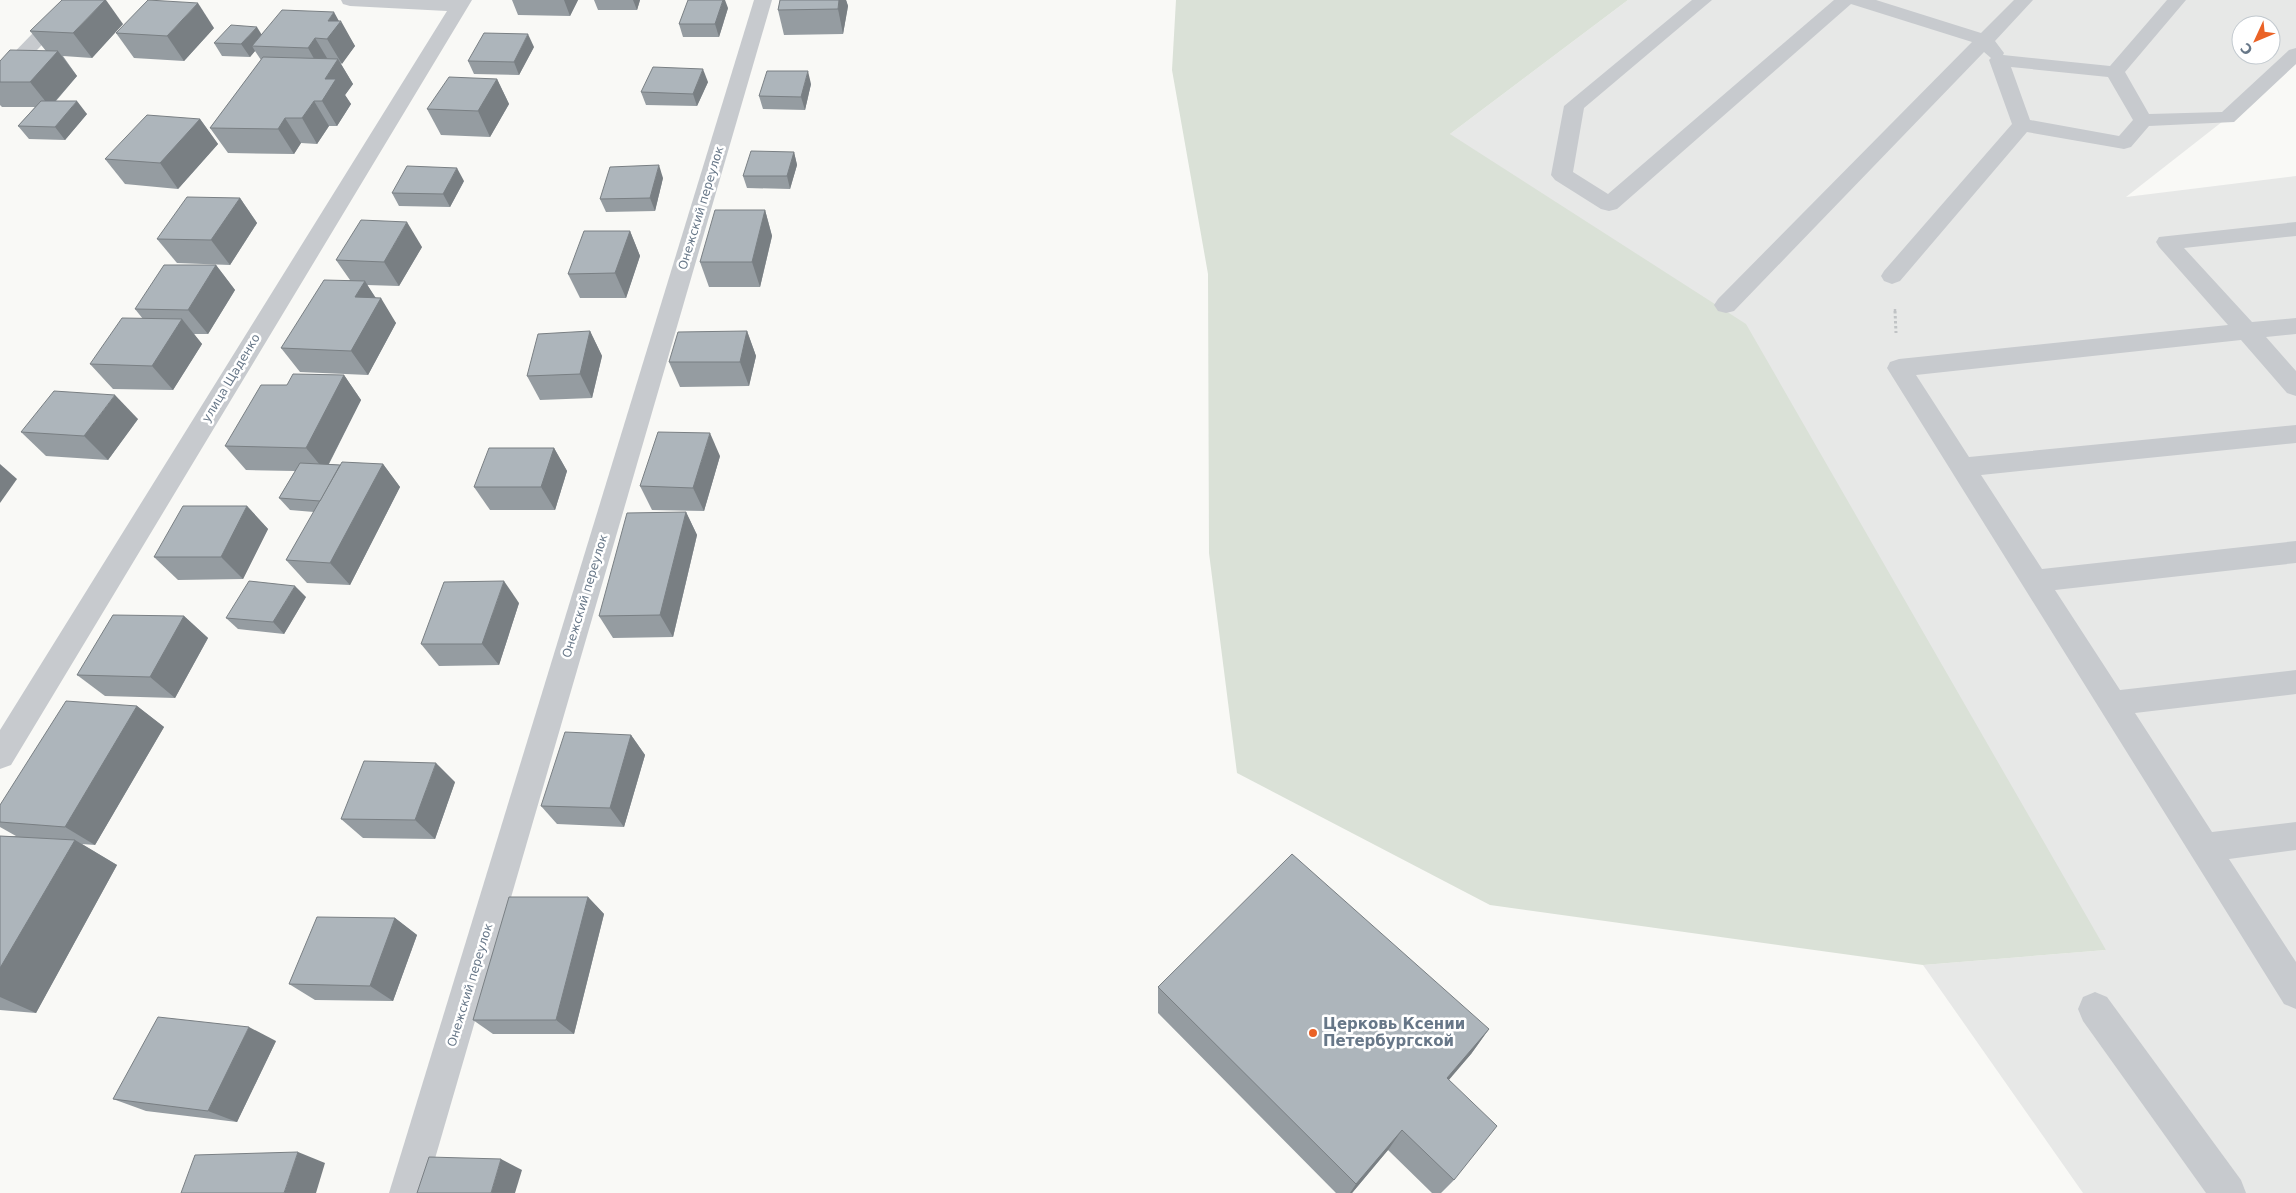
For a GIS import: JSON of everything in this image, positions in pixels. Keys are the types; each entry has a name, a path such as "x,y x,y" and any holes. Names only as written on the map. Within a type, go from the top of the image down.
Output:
{"street":[{"path":"0,78 75,0"},
{"path":"350,0 461,3"},
{"name":"Онежский переулок","path":"407,1193 763,0"},
{"path":"1703,0 1574,106 1562,175 1609,204 1845,0"},
{"path":"1857,0 1984,40 1999,60 2022,125"},
{"path":"1726,305 2024,0"},
{"path":"2115,72 2177,0"},
{"name":"улица Щаденко","path":"0,756 461,3"},
{"path":"2022,125 2124,143 2143,120 2227,118 2296,54"},
{"path":"1999,60 2115,72"},
{"path":"2115,72 2143,120"},
{"path":"1892,276 2022,125"},
{"path":"2296,229 2167,242 2296,387"},
{"path":"2296,326 1899,368 2296,992"},
{"path":"1963,467 2296,434"},
{"path":"2035,581 2296,552"},
{"path":"2112,703 2296,682"},
{"path":"2204,847 2296,836"},
{"path":"2095,1009 2228,1193"}],"path":[{"path":"1892,276 1899,368"}],"shaded area":[{"path":"1176,0 1628,0 1450,134 1746,324 2106,950 1923,965 1490,905 1237,773 1209,553 1208,274 1172,70"},
{"path":"1628,0 2296,0 2296,64 2126,197 2296,176 2296,1193 2083,1193 1923,965 2106,950 1450,134"}],"building":[{"path":"62,0 105,0 73,33 30,31"},
{"path":"148,0 198,3 167,36 116,33"},
{"path":"688,0 723,0 715,24 679,24"},
{"path":"780,0 839,0 838,9 778,10"},
{"path":"282,10 334,12 328,21 341,21 327,39 315,38 308,48 252,46"},
{"path":"231,25 257,27 241,44 214,43"},
{"path":"484,33 528,34 514,62 468,61"},
{"path":"10,50 58,51 30,82 0,82 0,61"},
{"path":"263,57 338,59 325,79 336,79 322,101 314,101 302,118 285,118 278,129 210,128"},
{"path":"653,67 703,69 693,94 641,92"},
{"path":"767,71 808,71 801,97 759,96"},
{"path":"449,77 497,79 478,111 427,109"},
{"path":"41,101 77,101 55,127 18,126"},
{"path":"147,115 200,119 160,163 105,159"},
{"path":"751,151 794,152 787,176 743,176"},
{"path":"659,165 650,198 600,199 610,167"},
{"path":"407,166 457,168 443,194 392,193"},
{"path":"187,197 240,198 211,240 157,239"},
{"path":"715,210 765,210 752,262 700,262"},
{"path":"361,220 407,222 384,262 336,260"},
{"path":"584,231 630,231 615,273 568,274"},
{"path":"164,265 216,265 188,310 135,309"},
{"path":"324,280 365,281 355,297 381,298 351,351 281,348"},
{"path":"122,318 182,319 152,366 90,364"},
{"path":"590,331 580,374 527,376 538,334"},
{"path":"747,331 740,362 669,362 678,332"},
{"path":"293,374 344,375 306,448 225,446 261,385 287,385"},
{"path":"54,391 115,395 84,436 21,432"},
{"path":"658,432 710,433 693,488 640,486"},
{"path":"489,448 554,448 541,487 474,487"},
{"path":"342,462 383,464 330,563 286,560"},
{"path":"300,463 340,465 320,501 279,498"},
{"path":"183,506 247,506 221,557 154,557"},
{"path":"686,512 660,615 599,616 627,513"},
{"path":"249,581 295,586 273,622 226,618"},
{"path":"504,581 482,644 421,644 444,582"},
{"path":"113,615 184,616 150,677 77,675"},
{"path":"66,701 137,706 65,827 0,822 0,805"},
{"path":"565,732 631,735 610,808 541,806"},
{"path":"364,761 436,763 415,820 341,819"},
{"path":"0,836 75,840 0,968"},
{"name":"Церковь Ксении Петербургской","path":"1292,854 1489,1029 1447,1078 1497,1126 1454,1180 1402,1130 1356,1184 1158,987"},
{"path":"509,897 588,897 556,1020 473,1020"},
{"path":"317,917 395,918 370,986 289,984"},
{"path":"158,1017 249,1027 208,1111 113,1099"},
{"path":"298,1152 284,1193 181,1193 195,1155"},
{"path":"429,1157 501,1159 491,1193 417,1193"}],"place":[{"name":"Церковь Ксении Петербургской","path":"1313,1033"}]}
